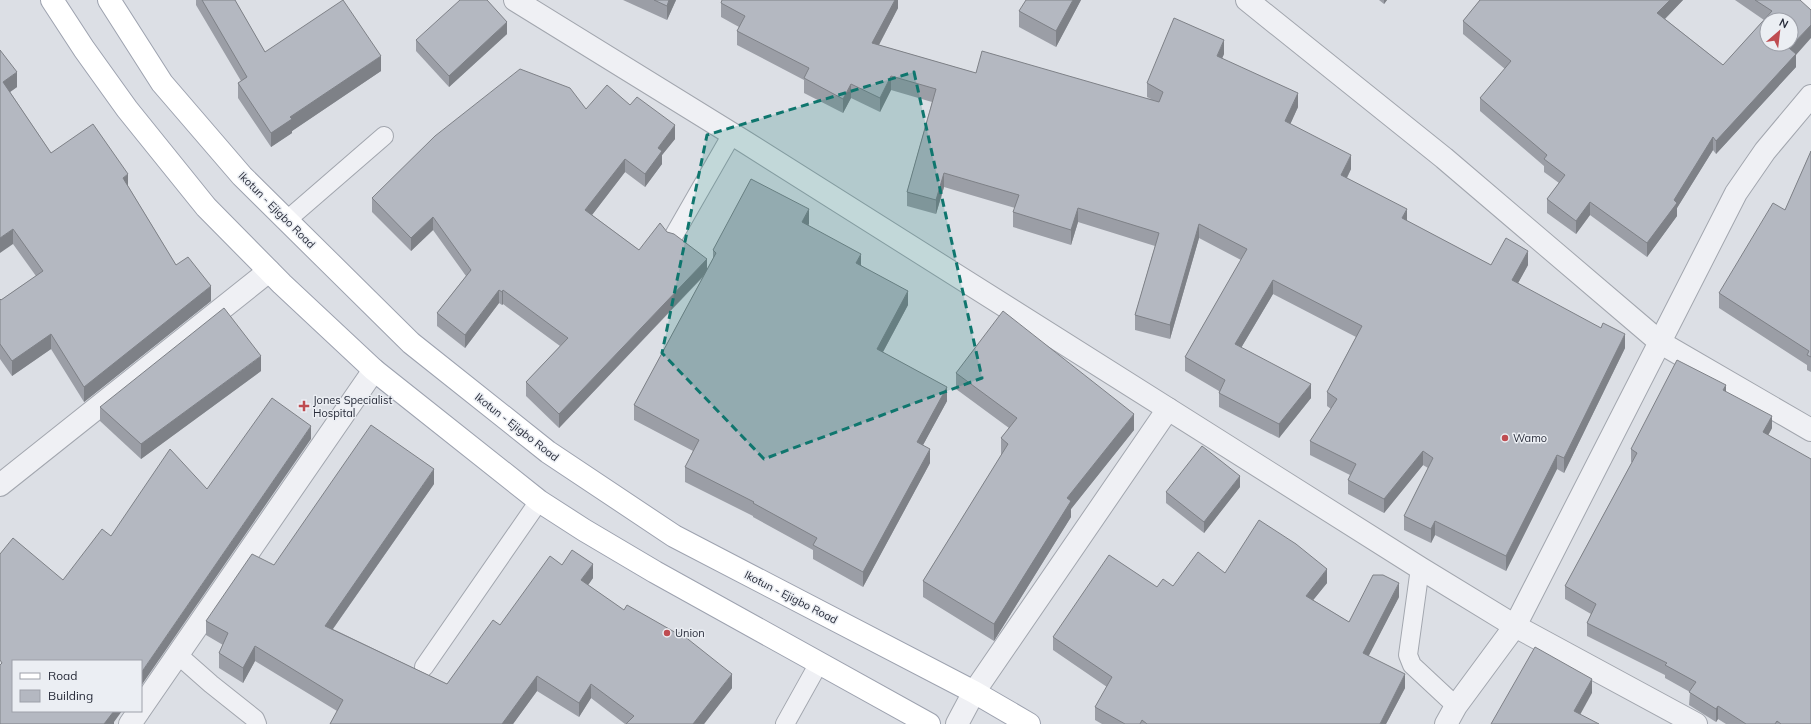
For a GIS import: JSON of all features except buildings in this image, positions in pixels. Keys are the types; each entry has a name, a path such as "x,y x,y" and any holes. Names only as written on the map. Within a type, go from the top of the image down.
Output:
{"main road":[{"path":"52,0 84,49 127,109 206,207 269,271 374,370 539,501 584,530 649,568 929,724"},
{"name":"Ikotun - Ejigbo Road","path":"109,0 162,83 242,176 411,343 548,452 674,536 974,692 1029,724"}],"street":[{"path":"515,0 732,134 1420,568 1515,626 1696,724"},
{"path":"1246,0 1444,158 1661,343 1811,430"},
{"path":"1802,0 1811,8"},
{"path":"1451,715 1515,626 1661,343 1736,193 1765,151 1811,96"},
{"path":"0,485 269,271"},
{"path":"142,706 374,370"},
{"path":"957,724 974,692 1168,409"},
{"path":"130,724 138,712"}],"lane":[{"path":"673,237 732,134"},
{"path":"287,220 384,136"},
{"path":"424,667 539,501"},
{"path":"1420,568 1408,655 1412,665 1451,715"},
{"path":"177,654 211,684 255,719 257,724"},
{"path":"785,724 819,663"}],"highlighted area":[{"path":"914,72 982,378 764,459 662,353 707,135"}],"place":[{"name":"Jones Specialist Hospital","path":"304,406"},
{"name":"Wamo","path":"1505,438"},
{"name":"Union","path":"667,633"}]}
